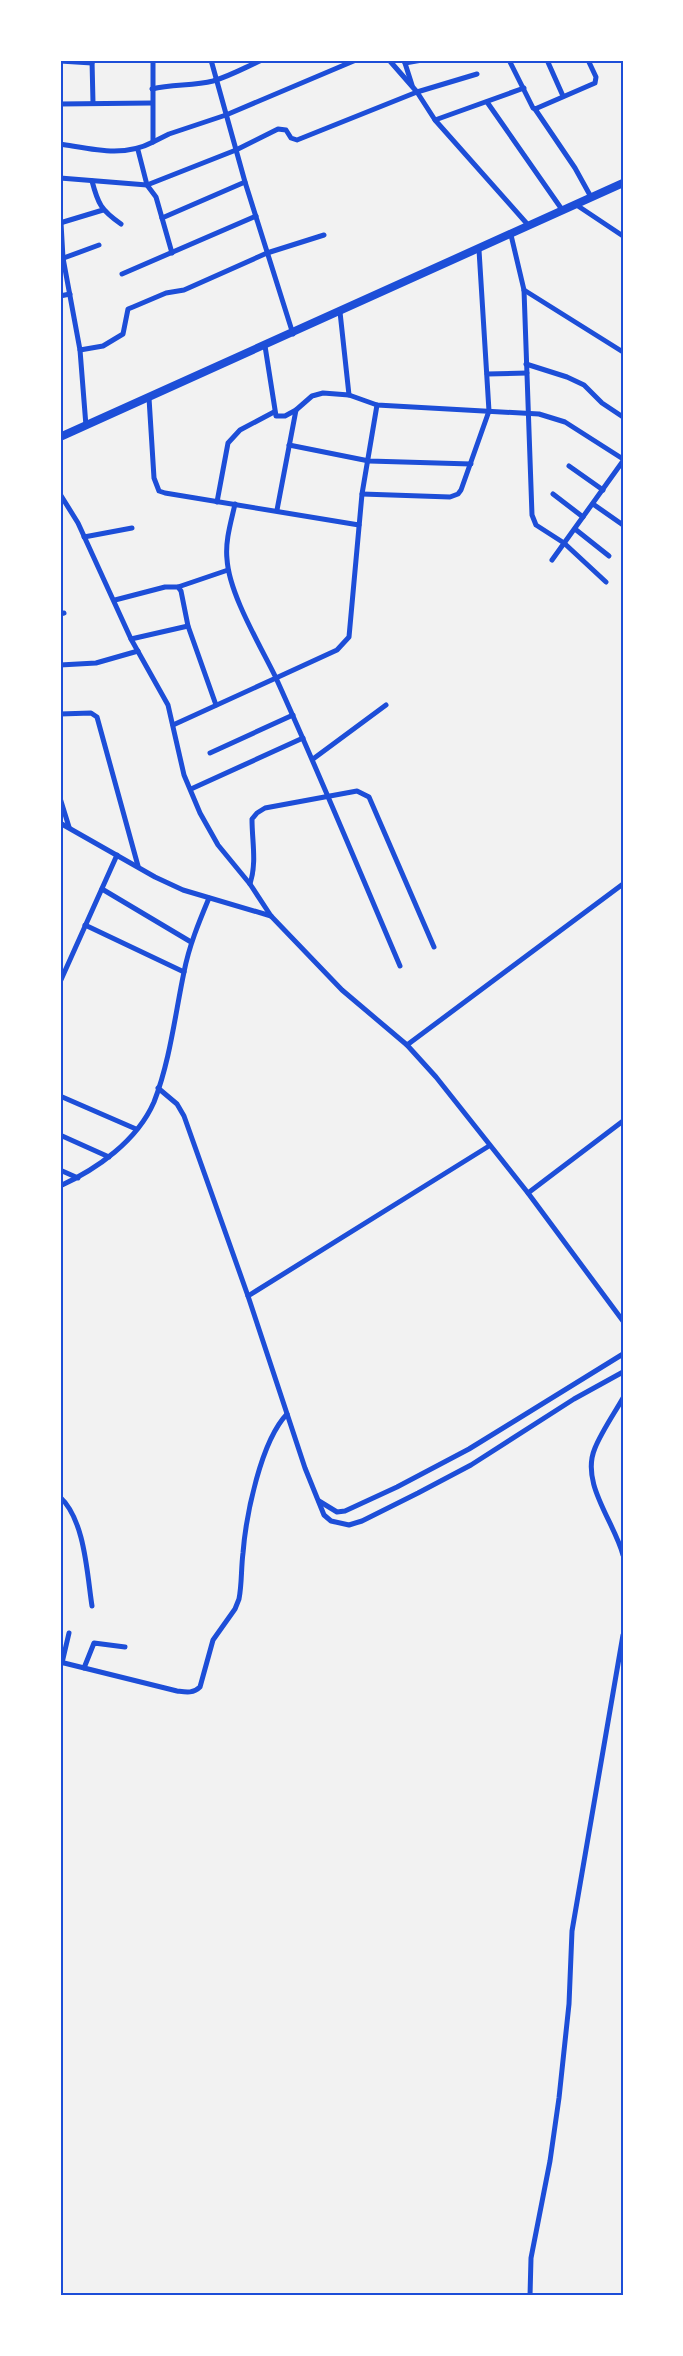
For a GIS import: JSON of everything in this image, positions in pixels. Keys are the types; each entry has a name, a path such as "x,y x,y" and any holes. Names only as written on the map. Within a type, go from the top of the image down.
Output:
{"main road":[{"path":"60,437 293,334 623,183"}],"street":[{"path":"153,60 153,142"},
{"path":"211,60 245,182 293,334"},
{"path":"152,89 215,80 262,60"},
{"path":"60,144 112,151 138,150 169,134 226,115 356,60"},
{"path":"389,60 417,92 435,120 529,226"},
{"path":"412,87 405,61 422,60"},
{"path":"509,60 533,108 574,168 591,198"},
{"path":"547,60 563,96"},
{"path":"535,109 596,81 588,60"},
{"path":"60,61 92,61 93,103"},
{"path":"60,178 147,185 236,150 278,129 286,130 291,138 297,140 417,92 477,74"},
{"path":"435,120 524,88"},
{"path":"487,102 562,210"},
{"path":"60,104 79,106 93,103 152,103"},
{"path":"138,150 147,185 156,197 171,253"},
{"path":"92,181 98,203 121,224"},
{"path":"162,218 245,182"},
{"path":"575,204 623,236"},
{"path":"86,426 81,350 61,259 60,223 103,210"},
{"path":"122,274 256,216"},
{"path":"81,350 103,346 123,334 129,309 166,294 184,290 267,253 324,235"},
{"path":"511,235 524,290 532,515 536,525 564,543 606,582"},
{"path":"61,259 99,245"},
{"path":"362,494 450,497 461,490 489,411 479,250"},
{"path":"524,290 623,352"},
{"path":"60,296 70,294"},
{"path":"340,312 349,395"},
{"path":"265,346 276,416 280,417 296,410 312,396 323,393 349,395 377,405 528,412 565,422 623,460 552,560"},
{"path":"526,364 584,385 602,403 623,417"},
{"path":"487,374 527,373"},
{"path":"149,398 154,478 159,490 165,494 277,510 359,525"},
{"path":"173,726 337,650 349,638 362,494 377,405"},
{"path":"277,510 296,410"},
{"path":"217,502 228,442 240,430 274,412"},
{"path":"289,445 369,461 471,464"},
{"path":"569,466 603,490"},
{"path":"60,494 115,600 131,639 168,705 182,769 213,837 250,884 271,916 342,990 407,1045 436,1077 528,1193 623,1321"},
{"path":"553,494 583,517"},
{"path":"235,504 227,547 228,570 236,594 313,759 327,798 400,966"},
{"path":"593,504 623,525"},
{"path":"84,537 132,528"},
{"path":"575,529 609,556"},
{"path":"115,600 165,587 178,587 228,570"},
{"path":"178,587 181,591 188,626 216,705"},
{"path":"131,639 188,626"},
{"path":"60,665 96,663 138,651"},
{"path":"313,759 386,705"},
{"path":"60,714 91,713 97,717 138,867"},
{"path":"210,753 293,715"},
{"path":"191,789 303,738"},
{"path":"250,884 255,862 252,819 257,813 265,808 357,791 369,797 434,947"},
{"path":"60,798 69,827"},
{"path":"60,823 183,890 271,916"},
{"path":"60,982 117,855"},
{"path":"407,1045 623,884"},
{"path":"102,889 191,942"},
{"path":"60,1185 78,1178 109,1157 136,1130 153,1104 191,942 209,898"},
{"path":"85,925 184,972"},
{"path":"158,1088 177,1104 184,1116 318,1500 324,1515 331,1521 349,1525 362,1521 471,1465 574,1399 623,1372"},
{"path":"60,1096 136,1130"},
{"path":"528,1193 623,1121"},
{"path":"60,1135 109,1157"},
{"path":"248,1296 489,1146"},
{"path":"60,1170 78,1178"},
{"path":"318,1500 337,1512 345,1511 372,1499 469,1449 623,1354"},
{"path":"623,1398 595,1447 591,1467 596,1490 623,1555"},
{"path":"69,1632 61,1663 177,1691 196,1691 200,1687 213,1640 235,1609 239,1599 250,1509 270,1439 277,1424 287,1414"},
{"path":"60,1497 68,1505 80,1536 92,1606"},
{"path":"530,2296 531,2258 559,2098 569,2004 572,1931 623,1635"},
{"path":"84,1668 94,1643 125,1647"}]}
